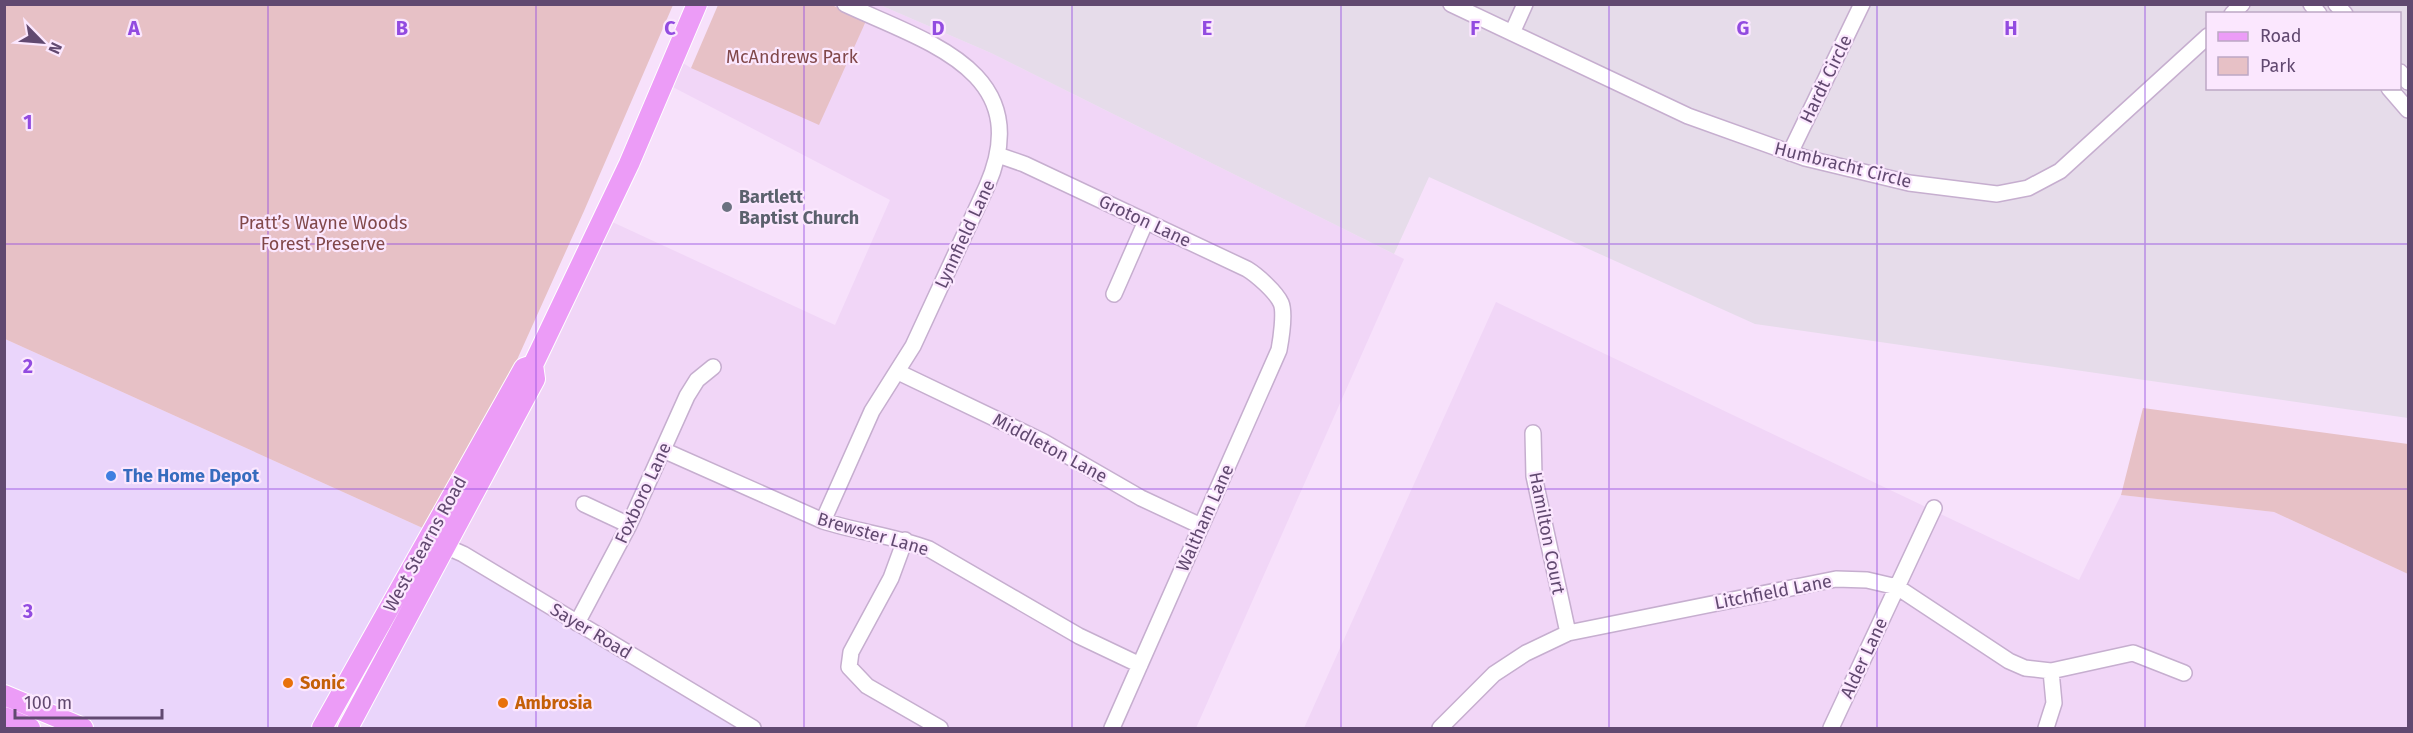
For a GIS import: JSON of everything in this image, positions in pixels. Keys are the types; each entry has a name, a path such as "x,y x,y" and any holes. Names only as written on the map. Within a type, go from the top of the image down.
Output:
{"main road":[{"name":"West Stearns Road","path":"348,729 535,379 533,365 624,174 697,4"},
{"name":"West Stearns Road","path":"322,729 524,368 533,365"},
{"path":"4,695 83,729"},
{"path":"4,717 30,729"}],"street":[{"name":"Lynnfield Lane","path":"823,521 872,411 913,346 987,186 998,155 999,134 996,112 988,93 972,70 948,53 845,4"},
{"name":"Humbracht Circle","path":"1451,4 1688,116 1790,153 1840,168 1932,186 1998,194 2028,188 2060,171 2206,38"},
{"path":"1512,33 1525,4"},
{"name":"Hardt Circle","path":"1790,153 1862,4"},
{"path":"2391,90 2409,110"},
{"name":"Groton Lane","path":"998,155 1024,164 1247,269 1260,279 1281,303"},
{"path":"1114,294 1146,221"},
{"name":"Waltham Lane","path":"1112,729 1279,350 1282,334 1281,303"},
{"name":"Foxboro Lane","path":"577,623 629,525 687,396 697,380 713,367"},
{"name":"Middleton Lane","path":"898,372 1042,441 1141,498 1201,526"},
{"name":"Hamilton Court","path":"1533,433 1534,476 1568,633"},
{"name":"Brewster Lane","path":"663,450 823,521 850,530 905,540 939,554 1079,636 1140,665"},
{"path":"584,504 629,525"},
{"name":"Alder Lane","path":"1831,729 1934,508"},
{"name":"Sayer Road","path":"427,539 463,554 753,729"},
{"path":"905,540 891,578 850,652 849,667 867,686 939,729"},
{"name":"Litchfield Lane","path":"1440,729 1494,674 1526,652 1568,633 1819,580 1851,579 1897,587 2009,661 2025,668 2051,671 2133,652 2184,673"},
{"path":"2046,729 2054,703 2051,671"}],"shaded area":[{"path":"873,5 880,5 991,53 1404,259 1196,728 747,728 440,549 608,220 835,325 890,200 667,84 678,60 691,68 864,26"},
{"path":"880,5 2408,5 2408,418 1755,324 1429,177 1394,254 991,53"},
{"path":"1496,302 2079,580 2121,495 2274,512 2408,574 2408,728 1304,728"},
{"path":"5,339 438,535 330,728 87,728 5,692"},
{"path":"440,549 747,728 341,728"}],"green space":[{"name":"Pratt’s Wayne Woods Forest Preserve","path":"5,5 673,5 584,211 438,535 5,339"},
{"name":"McAndrews Park","path":"718,5 832,5 866,21 819,125 691,68"},
{"path":"2143,408 2408,444 2408,574 2274,512 2121,495"}],"place":[{"name":"Bartlett Baptist Church","path":"727,207"},
{"name":"The Home Depot","path":"111,476"},
{"name":"Sonic","path":"288,683"},
{"name":"Ambrosia","path":"503,703"}]}
